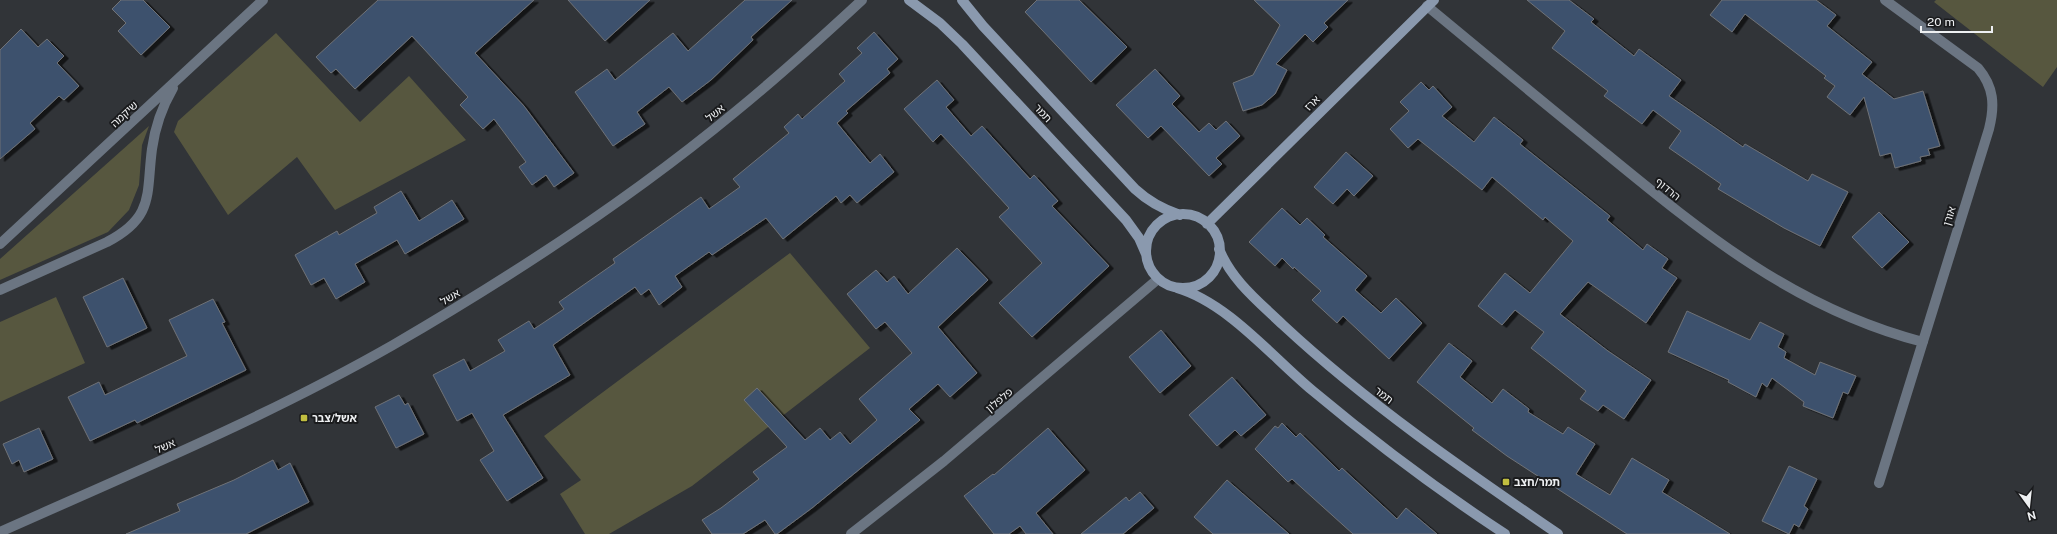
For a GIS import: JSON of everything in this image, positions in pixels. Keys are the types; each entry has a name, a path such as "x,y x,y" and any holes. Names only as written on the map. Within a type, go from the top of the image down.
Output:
{"street":[{"name":"שיקמה","path":"0,244 263,0"},
{"name":"אשל","path":"0,532 184,450 290,399 391,346 485,290 574,233 656,174 740,108 807,51 862,0"},
{"name":"תמר","path":"909,0 944,26 989,72 1126,220 1140,238 1146,254"},
{"name":"תמר","path":"962,0 983,26 1135,189 1148,201 1161,208 1180,215"},
{"name":"אורן","path":"1879,483 1989,128 1993,100 1989,83 1978,68 1885,0"},
{"name":"הרדוף","path":"1430,3 1677,211 1730,250 1765,273 1822,306 1888,333 1923,342"},
{"name":"ארז","path":"1207,224 1430,3"},
{"path":"0,290 113,239 136,222 142,213 148,195 152,148 157,124 168,96 177,80"},
{"path":"1177,288 1192,287 1205,280 1218,263 1219,249 1216,235 1207,224 1195,217 1180,215 1166,219 1155,227 1148,240 1146,254 1150,268 1158,279 1177,288 1195,294 1225,312 1306,385 1349,421 1424,478 1505,534"},
{"name":"תמר","path":"1219,249 1224,261 1237,281 1331,367 1411,431 1558,534"},
{"name":"פלפלון","path":"851,534 950,456 1158,279"}],"green space":[{"path":"1936,0 2057,0 2057,67 2043,87 1934,2"},
{"path":"276,33 360,122 409,76 466,140 335,210 297,157 228,215 174,132 178,121"},
{"path":"149,126 142,145 139,185 129,210 108,232 0,280 0,259"},
{"path":"790,253 870,348 692,486 609,534 585,534 560,494 581,480 544,436"},
{"path":"56,297 85,363 0,402 0,322"}],"building":[{"path":"121,0 143,0 170,27 141,55 118,31 126,23 112,9"},
{"path":"378,0 534,0 475,53 524,106 574,173 554,187 546,175 532,185 519,167 526,162 494,119 483,129 460,105 468,97 412,36 355,89 336,69 331,73 316,57"},
{"path":"568,0 650,0 605,41"},
{"path":"745,0 792,0 751,37 753,40 711,80 682,102 669,87 637,112 645,124 613,146 575,92 607,69 615,80 673,33 688,51"},
{"path":"1037,0 1079,0 1127,47 1091,82 1025,12"},
{"path":"1254,0 1348,0 1324,23 1328,27 1313,42 1305,34 1276,64 1287,70 1275,94 1262,105 1243,111 1233,83 1253,75 1280,25"},
{"path":"1527,0 1569,0 1594,19 1591,22 1634,56 1639,49 1681,80 1669,96 1743,147 1745,144 1808,181 1812,174 1848,192 1820,246 1784,228 1718,189 1721,184 1669,148 1681,131 1653,110 1642,124 1604,96 1608,91 1552,48 1565,31"},
{"path":"1722,0 1816,0 1836,15 1827,26 1872,62 1862,74 1894,99 1923,91 1940,146 1928,149 1930,155 1920,157 1921,161 1895,168 1891,153 1880,156 1864,97 1850,115 1827,97 1835,86 1824,78 1826,76 1745,14 1732,32 1710,15"},
{"path":"21,29 38,47 47,39 64,56 57,63 79,86 64,100 59,96 30,123 35,129 0,159 0,50"},
{"path":"874,32 898,59 887,69 890,73 846,111 848,113 837,123 870,163 880,154 894,172 857,203 850,195 841,203 836,196 783,239 766,218 712,255 709,252 675,276 682,287 659,305 649,289 641,295 635,287 553,345 570,375 503,415 543,478 507,501 480,460 494,451 472,413 457,421 433,375 464,359 470,371 505,351 498,340 529,321 534,329 564,309 559,302 615,263 613,259 701,197 709,209 740,187 733,179 789,133 784,127 798,114 802,119 845,81 839,74 862,53 857,48"},
{"path":"1155,69 1180,96 1172,104 1199,132 1209,123 1216,130 1226,121 1240,136 1216,158 1222,164 1209,176 1161,126 1148,138 1116,105"},
{"path":"937,80 954,100 946,107 971,136 982,126 1030,179 1034,175 1058,201 1052,206 1109,266 1032,337 999,303 1042,263 999,217 1009,208 941,134 933,142 904,109"},
{"path":"1421,82 1429,90 1433,86 1452,107 1442,116 1474,142 1494,117 1523,140 1520,144 1610,216 1607,220 1643,250 1647,244 1668,259 1662,268 1677,278 1646,323 1588,282 1560,314 1608,351 1651,380 1624,419 1603,405 1598,411 1580,399 1586,391 1531,348 1544,332 1515,310 1502,325 1478,306 1505,273 1530,293 1573,241 1545,217 1543,220 1492,177 1482,190 1418,139 1408,148 1390,129 1409,111 1400,102"},
{"path":"1346,152 1373,176 1354,196 1347,189 1333,204 1314,187"},
{"path":"401,191 419,221 452,200 464,219 405,254 397,240 355,264 365,282 336,299 324,278 311,285 295,255 337,231 339,235 377,213 374,207"},
{"path":"1282,208 1300,225 1307,218 1325,235 1323,237 1367,276 1355,290 1381,313 1396,298 1422,323 1389,359 1343,316 1337,323 1312,300 1321,291 1294,267 1293,269 1282,258 1275,266 1249,242"},
{"path":"1879,212 1909,242 1882,268 1852,237"},
{"path":"957,248 988,280 938,327 977,373 950,397 938,384 909,409 920,420 812,508 777,534 775,534 765,520 743,534 712,534 702,520 721,508 759,479 753,472 787,447 744,400 757,388 805,440 820,428 830,440 840,432 850,444 877,420 859,399 912,353 885,322 876,329 847,294 876,270 887,282 894,276 908,294"},
{"path":"123,278 147,328 107,347 83,297"},
{"path":"213,299 225,322 222,323 246,370 137,423 135,420 90,441 68,397 99,382 105,395 187,356 169,320"},
{"path":"1687,311 1750,340 1760,322 1784,334 1778,347 1786,352 1784,358 1815,375 1820,362 1856,376 1848,394 1843,392 1833,418 1803,406 1804,402 1772,378 1767,387 1762,383 1756,397 1728,382 1729,380 1668,352"},
{"path":"1161,330 1191,366 1160,393 1129,357"},
{"path":"1449,343 1472,361 1460,377 1492,403 1503,389 1529,409 1528,412 1563,434 1568,427 1595,444 1576,474 1610,495 1632,458 1669,480 1662,492 1730,534 1627,534 1507,456 1472,430 1474,428 1417,382"},
{"path":"1232,377 1266,415 1241,436 1235,430 1217,446 1189,415"},
{"path":"399,395 405,405 408,403 424,434 396,448 375,407"},
{"path":"1282,423 1296,437 1300,433 1339,471 1342,468 1397,519 1406,508 1437,534 1353,534 1292,479 1288,482 1255,449 1275,426 1278,428"},
{"path":"39,428 53,459 24,472 19,460 12,464 3,444"},
{"path":"1048,428 1085,470 1036,513 1053,534 1026,534 1020,526 1009,534 994,534 964,496 993,474 994,475"},
{"path":"273,460 278,470 290,463 309,502 246,534 126,534 180,511 177,504 234,480"},
{"path":"1789,466 1817,479 1804,506 1808,509 1799,527 1794,524 1789,534 1762,521"},
{"path":"1227,480 1289,534 1213,534 1194,517"},
{"path":"1140,492 1154,508 1123,534 1081,534 1126,497 1129,501"}],"place":[{"name":"אשל/צבר","path":"304,418"},
{"name":"תמר/חצב","path":"1506,482"}]}
